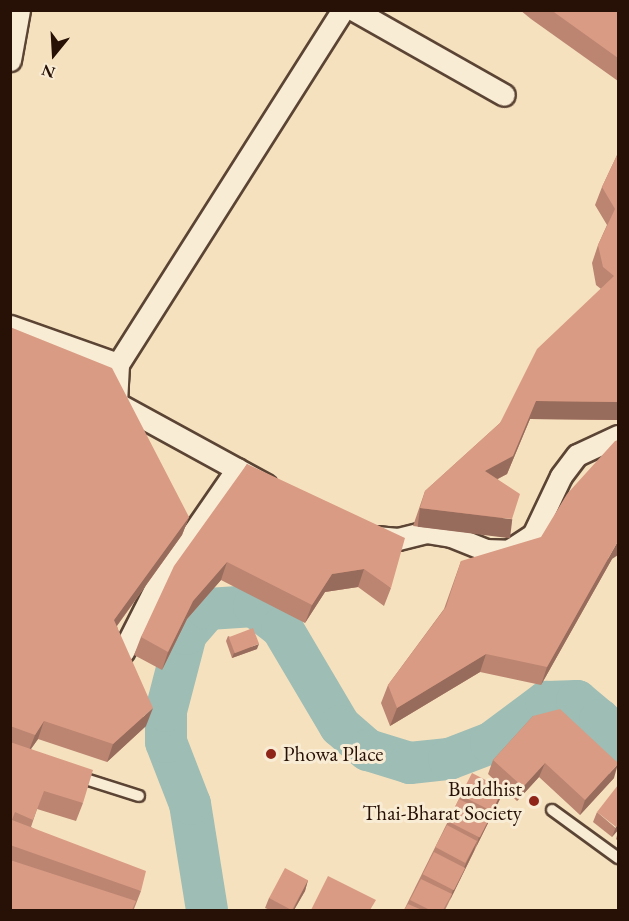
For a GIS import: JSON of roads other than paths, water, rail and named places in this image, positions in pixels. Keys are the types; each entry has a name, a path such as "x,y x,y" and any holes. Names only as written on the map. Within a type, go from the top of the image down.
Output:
{"street":[{"path":"10,60 19,10"},
{"path":"283,493 116,403 118,364 343,10"},
{"path":"354,10 504,95"},
{"path":"10,326 118,364"},
{"path":"353,527 373,537 398,539 426,532 451,536 485,550 508,551 533,534 561,476 577,454 618,436"},
{"path":"123,652 157,585 237,470"}],"lane":[{"path":"64,772 139,796"},
{"path":"552,810 618,858"}],"waterway":[{"path":"207,910 190,804 166,742 166,711 186,634 208,609 254,606 282,628 340,726 368,750 410,763 449,759 491,743 546,702 577,701 600,720 618,745"}],"place":[{"name":"Phowa Place","path":"271,754"},
{"name":"Buddhist Thai-Bharat Society","path":"534,801"}]}
